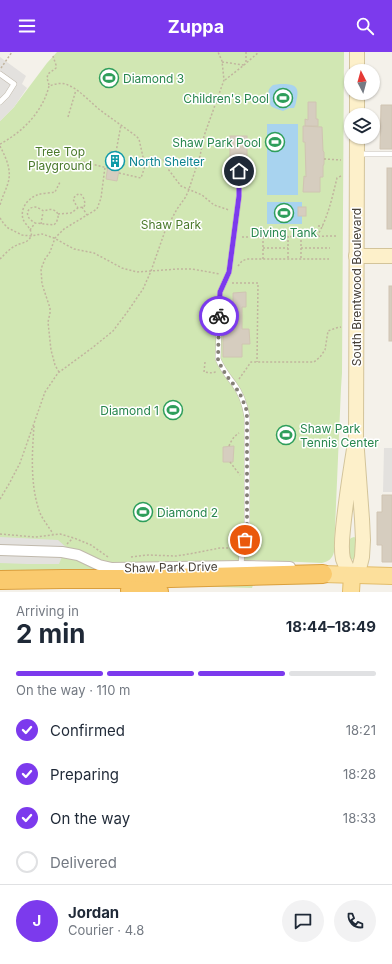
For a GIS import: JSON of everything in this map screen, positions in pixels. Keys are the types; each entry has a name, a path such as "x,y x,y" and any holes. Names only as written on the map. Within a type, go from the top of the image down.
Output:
{"highway":[{"path":"0,581 63,579 133,580 323,574"},
{"path":"0,581 159,592"}],"main road":[{"path":"357,52 357,64"},
{"name":"South Brentwood Boulevard","path":"352,575 357,572 360,565 363,540 356,437 356,144"},
{"path":"356,256 392,256"},
{"name":"South Brentwood Boulevard","path":"351,592 352,575 344,562 342,546 344,517 356,437"},
{"name":"Shaw Park Drive","path":"323,574 392,576"}],"street":[{"name":"Shaw Park Drive","path":"0,550 70,553 78,555 99,565 112,568 241,566 288,567 302,568 323,574"}],"lane":[{"path":"0,74 14,84 7,95 0,102"},
{"path":"356,154 392,154"},
{"path":"239,171 239,196 229,272 220,292 218,360 222,369 234,385 246,408 247,534 242,548 241,566"}],"path":[{"path":"0,69 12,52"},
{"path":"0,499 20,463 46,392 60,372 113,331 143,289 165,231 189,190 200,156 204,136 224,80 222,62 218,52"},
{"path":"246,52 246,63"},
{"path":"224,80 259,52"},
{"path":"0,205 8,183 9,169 8,162 0,145 22,130 41,106 48,91 48,74 56,68 53,56"},
{"path":"222,62 244,65"},
{"path":"49,86 57,84 69,85 136,136 139,139 143,157 148,163"},
{"path":"68,116 76,90"},
{"path":"116,152 121,125"},
{"path":"118,173 141,178 145,166 148,163 155,158 162,159 165,161 168,169 181,186 202,195 214,205 237,212"},
{"path":"324,159 341,160"},
{"path":"60,372 55,365 51,350 48,322 50,308 42,284 41,269 50,252 55,238 64,229 97,208 101,198 106,167 83,162"},
{"path":"317,236 324,226 337,178 341,176"},
{"path":"0,259 17,245 27,242 30,239 30,230 23,220 24,206 37,195 55,192 60,182"},
{"path":"58,214 71,213 82,207 85,204 85,198 82,194 76,195 73,199 78,208"},
{"path":"32,207 35,207 44,211 53,209 56,210 58,214 58,219 54,225 35,223 28,216 27,212 32,207"},
{"path":"82,207 87,215"},
{"path":"41,224 44,211"},
{"path":"0,218 4,224 22,235 31,236 42,234 55,238 74,249 94,253 122,268 137,272 178,268 220,274 229,272 242,261 248,259 329,259"},
{"path":"30,230 35,223"},
{"path":"318,226 324,226"},
{"path":"288,236 288,259"},
{"path":"301,236 301,259"},
{"path":"245,237 336,236"},
{"path":"263,237 263,259"},
{"path":"263,248 288,248"},
{"path":"301,248 330,248"},
{"path":"224,283 258,283 258,362"},
{"path":"234,385 251,362 314,362 325,350 328,331 341,327"},
{"path":"205,362 204,372 213,373 222,369"},
{"path":"34,424 32,453 36,501 41,514 53,534"},
{"path":"229,446 236,435 247,432"},
{"path":"230,462 247,484"},
{"path":"0,534 35,537 60,534 91,545 110,558"},
{"path":"130,557 148,555 176,556 220,548 242,548"}],"green space":[{"name":"Shaw Park","path":"57,52 344,52 342,373 334,552 328,560 322,563 252,560 87,564 98,570 0,572 0,121 14,107"},
{"path":"354,537 357,540 356,560 349,559 349,540"},
{"path":"322,582 320,584 253,585 252,588 183,586"}],"shaded area":[{"path":"0,57 26,76 22,84 27,88 14,107 0,121"},
{"path":"384,448 392,448 392,492 383,492"},
{"path":"0,537 58,540 66,547 59,564 0,563"}],"water":[{"name":"Children's Pool","path":"280,84 296,87 298,93 294,108 289,108 283,111 271,106 269,90 273,85"},
{"path":"267,124 298,124 298,195 267,195"},
{"name":"Diving Tank","path":"267,202 302,202 302,224 267,224"}],"building":[{"path":"308,102 316,102 316,119 318,119 318,126 305,126 305,119 308,120"},
{"path":"381,105 392,105 392,149 380,149"},
{"path":"303,126 322,127 324,164 323,177 320,177 320,192 303,192 304,176 306,177"},
{"path":"230,136 247,136 247,166 230,166"},
{"name":"North Shelter","path":"110,151 122,154 117,181 106,179"},
{"path":"387,168 392,168 392,229 387,229"},
{"path":"298,207 306,207 306,216 298,216"},
{"path":"389,286 392,286 392,341 389,341"},
{"path":"246,292 246,307 242,307 242,329 249,329 250,344 242,344 242,357 223,357 223,306 233,307 233,293"},
{"path":"234,446 233,462 223,462 223,447"},
{"path":"382,495 392,495 392,562 382,562 382,545 377,545 377,512 382,512"}],"way so far":[{"path":"219,316 218,360 226,375 240,394 246,408 247,534 245,540"}],"place":[{"name":"Diamond 3","path":"109,78"},
{"name":"Children's Pool","path":"283,98"},
{"name":"Shaw Park Pool","path":"275,142"},
{"name":"North Shelter","path":"115,161"},
{"name":"Diving Tank","path":"284,213"},
{"name":"Diamond 1","path":"173,410"},
{"name":"Shaw Park Tennis Center","path":"286,435"},
{"name":"Diamond 2","path":"143,512"}],"route":[{"path":"219,316 220,292 229,272 239,196 239,171"}],"park label":[{"name":"Tree Top Playground","path":"60,158"}]}
